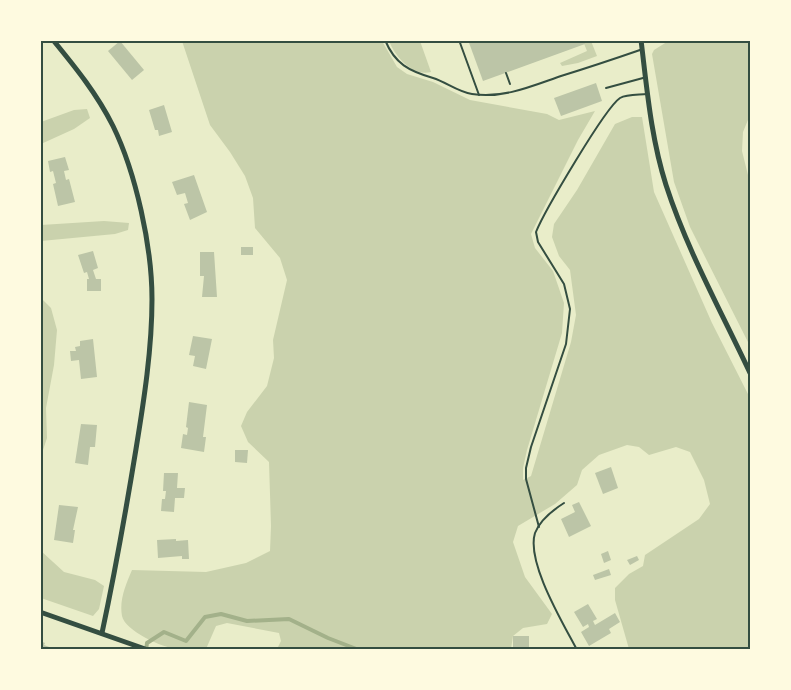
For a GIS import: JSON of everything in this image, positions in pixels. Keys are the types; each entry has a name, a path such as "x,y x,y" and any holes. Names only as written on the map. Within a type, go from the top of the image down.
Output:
{"street":[{"path":"53,40 91,87 113,128 130,171 148,251 152,297 142,408 123,533 102,633"},
{"path":"641,40 654,142 665,185 684,233 750,373"},
{"path":"40,612 148,650"}],"lane":[{"path":"385,40 401,66 478,95 512,92 642,50"},
{"path":"459,40 478,95"},
{"path":"606,88 646,77"},
{"path":"539,527 526,479 526,468 531,447 567,344 570,309 564,284 538,242 536,232 585,147 616,102 625,96 648,94"},
{"path":"564,503 552,512 536,531 533,545 535,561 577,650"}],"path":[{"path":"506,73 512,92"}],"green space":[{"path":"670,40 750,41 750,115 743,132 742,151 749,179 750,346 690,227 674,182 652,54 654,50"},
{"path":"182,41 382,41 397,67 407,74 433,82 470,100 547,114 559,120 595,111 531,234 535,248 553,271 564,303 562,333 527,450 523,480 531,476 571,342 576,315 570,270 559,256 552,237 554,224 577,190 615,124 632,117 642,117 654,192 712,323 750,398 750,649 629,649 615,600 615,588 629,574 643,566 645,555 699,519 710,504 704,480 690,452 676,447 649,455 639,447 627,445 599,455 582,470 577,485 555,504 518,526 513,542 525,577 552,614 547,624 523,628 513,636 511,649 277,649 281,641 279,633 227,623 216,626 206,649 184,650 154,642 137,633 125,622 121,604 132,570 206,572 246,563 270,551 269,462 248,442 241,426 247,412 267,386 274,358 273,340 287,280 280,258 255,228 253,198 245,176 210,125"},
{"path":"389,41 420,41 431,72 417,71 405,64 395,53"},
{"path":"583,41 591,41 597,56 562,66 560,63 587,51"},
{"path":"87,109 90,118 74,129 41,144 41,122 74,110"},
{"path":"104,221 129,223 128,230 115,234 41,241 41,225"},
{"path":"41,298 51,308 57,330 54,365 46,408 47,438 41,456"},
{"path":"41,551 64,572 95,580 104,586 99,609 93,616 41,598"}],"building":[{"path":"468,40 583,40 585,44 483,81"},
{"path":"120,41 144,70 132,80 108,51"},
{"path":"596,83 602,101 561,116 554,98"},
{"path":"164,105 172,132 159,136 149,110"},
{"path":"65,157 69,170 64,171 66,180 69,179 75,202 58,206 53,184 56,183 53,171 50,172 48,161"},
{"path":"194,175 207,212 190,220 184,204 188,203 185,193 177,195 172,182"},
{"path":"241,247 253,247 253,255 241,255"},
{"path":"93,251 98,268 93,270 96,279 101,279 101,291 87,291 87,279 89,279 87,272 84,273 78,255"},
{"path":"200,252 214,252 217,297 202,297 204,276 200,276"},
{"path":"193,336 212,339 206,369 193,366 195,356 189,355"},
{"path":"93,339 97,377 81,379 79,360 71,361 70,351 76,351 75,347 80,346 80,341"},
{"path":"189,402 207,405 203,437 206,437 204,452 181,448 183,434 187,435"},
{"path":"81,424 97,425 95,447 90,447 88,465 75,463"},
{"path":"235,450 248,450 247,463 235,462"},
{"path":"611,467 618,488 603,494 595,473"},
{"path":"164,473 178,473 177,488 185,488 184,498 175,498 174,512 161,511 162,499 165,499 166,491 163,491"},
{"path":"579,502 591,526 569,537 561,519 575,512 572,505"},
{"path":"59,505 78,507 73,543 54,540"},
{"path":"176,539 176,541 188,540 189,559 182,559 182,556 158,558 157,540"},
{"path":"608,551 611,560 604,563 601,554"},
{"path":"637,556 639,560 630,565 627,560"},
{"path":"609,569 611,575 595,580 593,575"},
{"path":"588,604 597,619 593,621 595,625 615,613 620,622 609,629 611,633 589,646 581,632 589,627 588,624 583,627 574,612"},
{"path":"513,636 529,636 529,650 513,650"},
{"path":"40,641 45,643 44,645 57,650 40,650"}],"waterway":[{"path":"146,650 147,643 164,632 186,641 205,617 221,614 247,621 289,619 359,650"}]}
